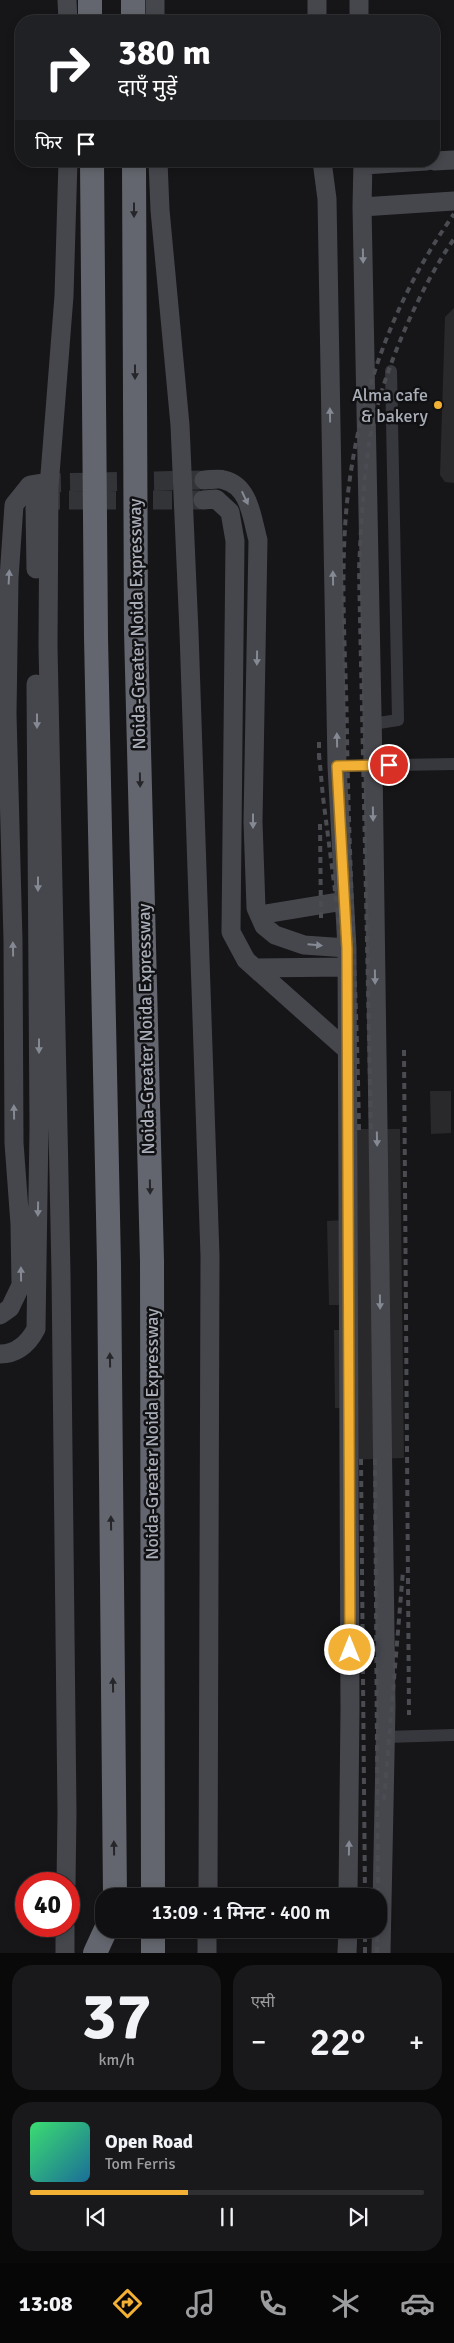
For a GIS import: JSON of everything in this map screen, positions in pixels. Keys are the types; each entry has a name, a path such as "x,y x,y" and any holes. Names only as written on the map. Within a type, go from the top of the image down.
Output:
{"highway":[{"path":"90,0 90,15"},
{"path":"132,0 133,15"},
{"path":"92,167 96,647 109,1254 114,1888"},
{"name":"Noida-Greater Noida Expressway","path":"134,167 136,631 152,1260 153,1888"},
{"path":"95,1953 102,1938"},
{"path":"113,1953 114,1938"},
{"path":"153,1938 153,1953"}],"street":[{"path":"67,0 68,15"},
{"path":"155,0 155,15"},
{"path":"317,0 317,15"},
{"path":"359,0 359,15"},
{"path":"440,161 454,160"},
{"path":"66,1872 61,1273 48,567 49,487 64,296 68,167"},
{"path":"158,167 160,210 180,425 189,622 210,1256 208,1888"},
{"path":"323,167 327,199 337,766 347,948 350,1709 348,1888"},
{"path":"364,167 362,207 372,724 385,1737 381,1953"},
{"path":"362,207 454,201"},
{"path":"372,724 398,720 391,371"},
{"path":"204,480 224,480 238,487 246,497 258,540 253,822 256,908 264,926 275,935 304,944 347,948"},
{"path":"0,1315 10,1308 21,1285 20,1224 14,1143 13,940 7,714 9,578 14,505 30,485 42,491 35,508 39,1118 36,1329 29,1341 4,1358"},
{"path":"203,500 216,499 230,512 235,540 231,932 246,960 347,1050"},
{"path":"337,766 454,764"},
{"path":"259,915 344,901"},
{"path":"255,968 347,967"},
{"path":"385,1737 454,1734"},
{"path":"65,1937 65,1953"},
{"path":"207,1938 207,1953"},
{"path":"347,1953 348,1938"}],"building":[{"path":"454,308 454,483 445,482 440,475 445,317"},
{"path":"430,1091 451,1091 451,1133 431,1134"},
{"path":"352,1129 400,1129 404,1458 344,1460 344,1408 335,1408 334,1330 343,1330 343,1305 329,1305 327,1221 345,1220"}],"tunnel":[{"path":"42,483 204,480"},
{"path":"41,500 203,500"}],"railway":[{"path":"359,1130 344,613 344,553 348,493 361,418 383,347 414,278 454,214"},
{"path":"371,1129 359,570 364,488 370,438 382,389 415,308 454,239"},
{"path":"319,737 319,759"},
{"path":"319,754 349,1000"},
{"path":"320,824 321,918"},
{"path":"404,1050 409,1715"},
{"path":"361,1459 365,1888"},
{"path":"375,1459 378,1888"},
{"path":"384,1800 403,1571"},
{"path":"365,1938 365,1953"},
{"path":"377,1938 377,1953"}],"place":[{"name":"Alma cafe & bakery","path":"438,405"}],"route":[{"path":"350,1650 347,948 337,766 389,765"}]}
